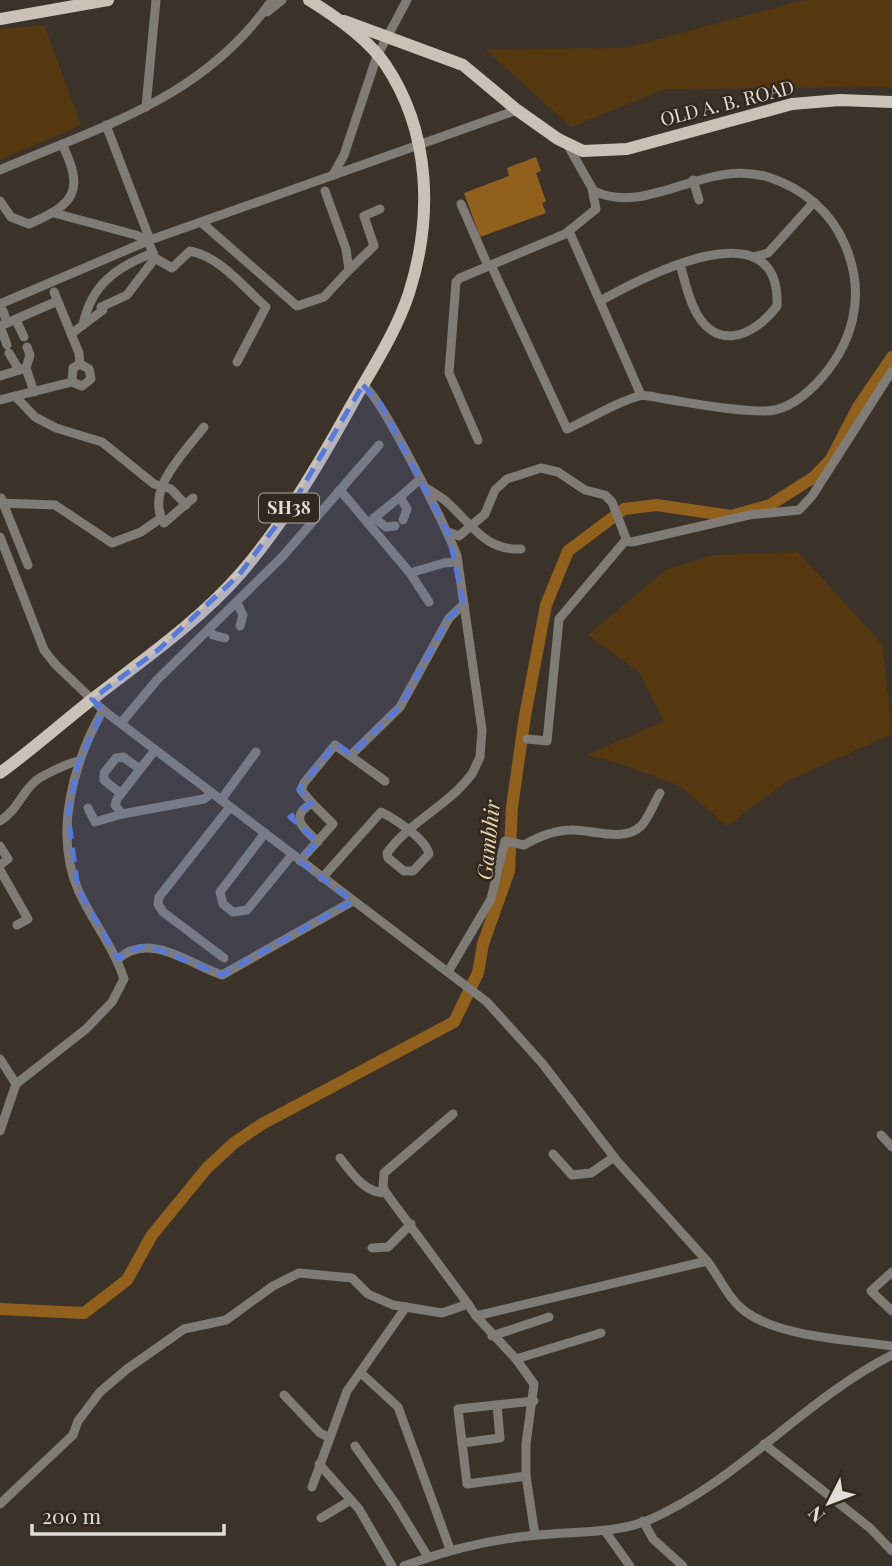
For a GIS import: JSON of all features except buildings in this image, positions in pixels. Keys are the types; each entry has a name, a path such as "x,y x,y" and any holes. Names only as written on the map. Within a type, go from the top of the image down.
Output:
{"main road":[{"path":"0,19 108,0"},
{"name":"SH38","path":"0,773 158,650 239,575 293,503 363,384 408,296 416,266 425,204 421,147 402,96 384,63 338,19 312,1"},
{"path":"338,19 463,65 517,110 570,145"},
{"name":"OLD A. B. ROAD","path":"570,145 594,153 627,149 792,104 840,100 892,102"}],"street":[{"path":"146,107 156,0"},
{"path":"0,170 146,107 205,73 272,0"},
{"path":"262,14 282,0"},
{"path":"333,176 348,143 377,56 407,0"},
{"path":"34,393 23,369 8,349 6,324 1,308 149,241 421,147 517,110"},
{"path":"106,125 154,255 172,268 190,251 202,253 237,279 266,307 237,362"},
{"path":"0,201 11,217 29,224 54,213 68,202 75,190 71,163 62,144"},
{"path":"478,440 449,373 456,282 569,231 597,209 594,191 570,145"},
{"path":"461,204 567,429 642,395 715,406 774,410 797,399 828,372 849,337 856,290 844,241 832,221 814,202 790,186 754,173 733,172 693,180 631,198 611,198 594,191"},
{"path":"693,180 699,200"},
{"path":"325,191 346,249 349,270"},
{"path":"600,301 656,270 723,253 753,257 768,253 814,202"},
{"path":"201,222 297,306 324,297 374,246 364,216 380,209"},
{"path":"54,213 149,241"},
{"path":"569,231 642,395"},
{"path":"71,334 102,309 127,295 154,255"},
{"path":"83,325 93,294 104,279 154,255"},
{"path":"680,264 692,305 701,321 718,334 736,337 761,322 777,306 777,283 773,273 753,257"},
{"path":"0,400 72,382 82,386 91,379 89,369 80,364 54,292"},
{"path":"6,324 53,303"},
{"path":"6,324 24,337"},
{"path":"0,376 23,369 30,355 27,347"},
{"path":"72,382 73,368 80,364"},
{"path":"527,739 547,741 559,619 625,541 749,515 799,510 812,496 892,371"},
{"path":"322,878 381,812 407,830 428,848 429,854 413,871 404,872 388,858 387,853 407,830 460,789 480,757 482,730 458,562 448,532 380,403 363,384"},
{"path":"15,396 29,412 56,428 102,442 161,487 170,489 190,501 164,523 157,510 161,487 204,427"},
{"path":"121,723 157,680 283,556 379,445"},
{"path":"448,532 459,536 470,529 485,514 495,490 507,479 533,469 558,472 576,485 605,495 612,502 627,541"},
{"path":"371,521 420,482"},
{"path":"420,482 449,504 470,529 508,550 522,549"},
{"path":"340,491 371,521 429,602"},
{"path":"371,521 386,527 399,523 407,509 400,497"},
{"path":"28,565 1,501 55,505 112,543 141,533 161,518"},
{"path":"0,537 44,650 55,664 103,710 487,1002 542,1063 614,1157 707,1261 736,1303 748,1314 776,1326 892,1346"},
{"path":"410,573 444,563 458,562"},
{"path":"237,603 243,615 240,626"},
{"path":"351,755 400,707 449,618 464,604"},
{"path":"209,629 213,635 225,638"},
{"path":"0,1131 16,1084 86,1029 112,1002 124,979 118,959 78,889 69,850 70,792 79,761 103,710"},
{"path":"300,861 333,824 301,790 335,745 386,782"},
{"path":"122,814 115,805 120,793 155,750"},
{"path":"221,800 256,752"},
{"path":"120,793 104,780 104,773 116,758 123,757 140,769"},
{"path":"0,821 13,813 38,779 71,761 79,761"},
{"path":"88,808 95,822 122,814 204,799 212,793"},
{"path":"448,972 491,899 505,841 524,845 538,837 571,830 612,833 635,830 642,825 660,793"},
{"path":"313,803 299,813 297,819 299,825 318,842"},
{"path":"224,958 163,912 158,904 159,897 230,807"},
{"path":"265,833 220,892 227,909 233,912 247,910 292,855"},
{"path":"0,846 8,859 0,865"},
{"path":"0,870 4,888 28,919 17,925"},
{"path":"118,959 140,947 153,948 222,975 353,901"},
{"path":"0,1059 16,1084"},
{"path":"453,1114 384,1173 382,1180 386,1193 476,1316 516,1359 534,1384 534,1401 526,1444 526,1476 535,1535"},
{"path":"881,1135 892,1146"},
{"path":"553,1154 572,1175 582,1176 614,1157"},
{"path":"340,1158 361,1184 378,1193 386,1193"},
{"path":"372,1248 388,1247 411,1224"},
{"path":"476,1316 707,1261"},
{"path":"892,1272 871,1291 892,1311"},
{"path":"0,1504 73,1435 78,1421 100,1392 127,1369 184,1329 226,1320 273,1286 299,1273 352,1278 368,1294 393,1305 442,1313 468,1304"},
{"path":"312,1487 347,1391 406,1307"},
{"path":"492,1336 549,1317"},
{"path":"516,1359 601,1333"},
{"path":"404,1566 450,1549 535,1535 605,1531 643,1521 738,1466 827,1395 892,1355"},
{"path":"361,1373 398,1407 450,1549"},
{"path":"284,1395 320,1433 328,1437"},
{"path":"526,1476 467,1484 458,1409 534,1401"},
{"path":"462,1443 500,1438 497,1405"},
{"path":"764,1444 870,1528 892,1551"},
{"path":"355,1446 395,1503 428,1557"},
{"path":"320,1464 351,1500 393,1566"},
{"path":"321,1518 351,1500"},
{"path":"643,1521 653,1539 683,1566"},
{"path":"605,1531 630,1566"}],"highlighted area":[{"path":"363,385 380,403 448,532 464,604 449,618 400,707 351,755 336,744 299,789 312,803 290,817 318,842 300,861 353,901 222,975 153,948 140,947 118,959 78,889 68,814 78,764 103,710 92,699 158,650 239,575 293,503"}],"shaded area":[{"path":"804,0 892,0 892,87 665,89 571,127 485,49 626,48"},
{"path":"44,25 81,125 0,160 0,29"},
{"path":"536,157 541,171 536,173 546,201 542,203 546,213 480,237 464,193 509,176 507,168"},
{"path":"798,552 882,644 892,734 789,780 727,826 680,786 624,765 587,755 664,721 639,672 588,635 667,569 714,555"}],"waterway":[{"name":"Gambhir","path":"0,1309 84,1313 127,1280 152,1235 207,1168 234,1143 262,1124 454,1022 478,973 483,944 509,871 512,807 525,716 546,605 568,551 624,509 657,505 731,516 770,505 814,477 831,459 858,407 892,357"}]}
